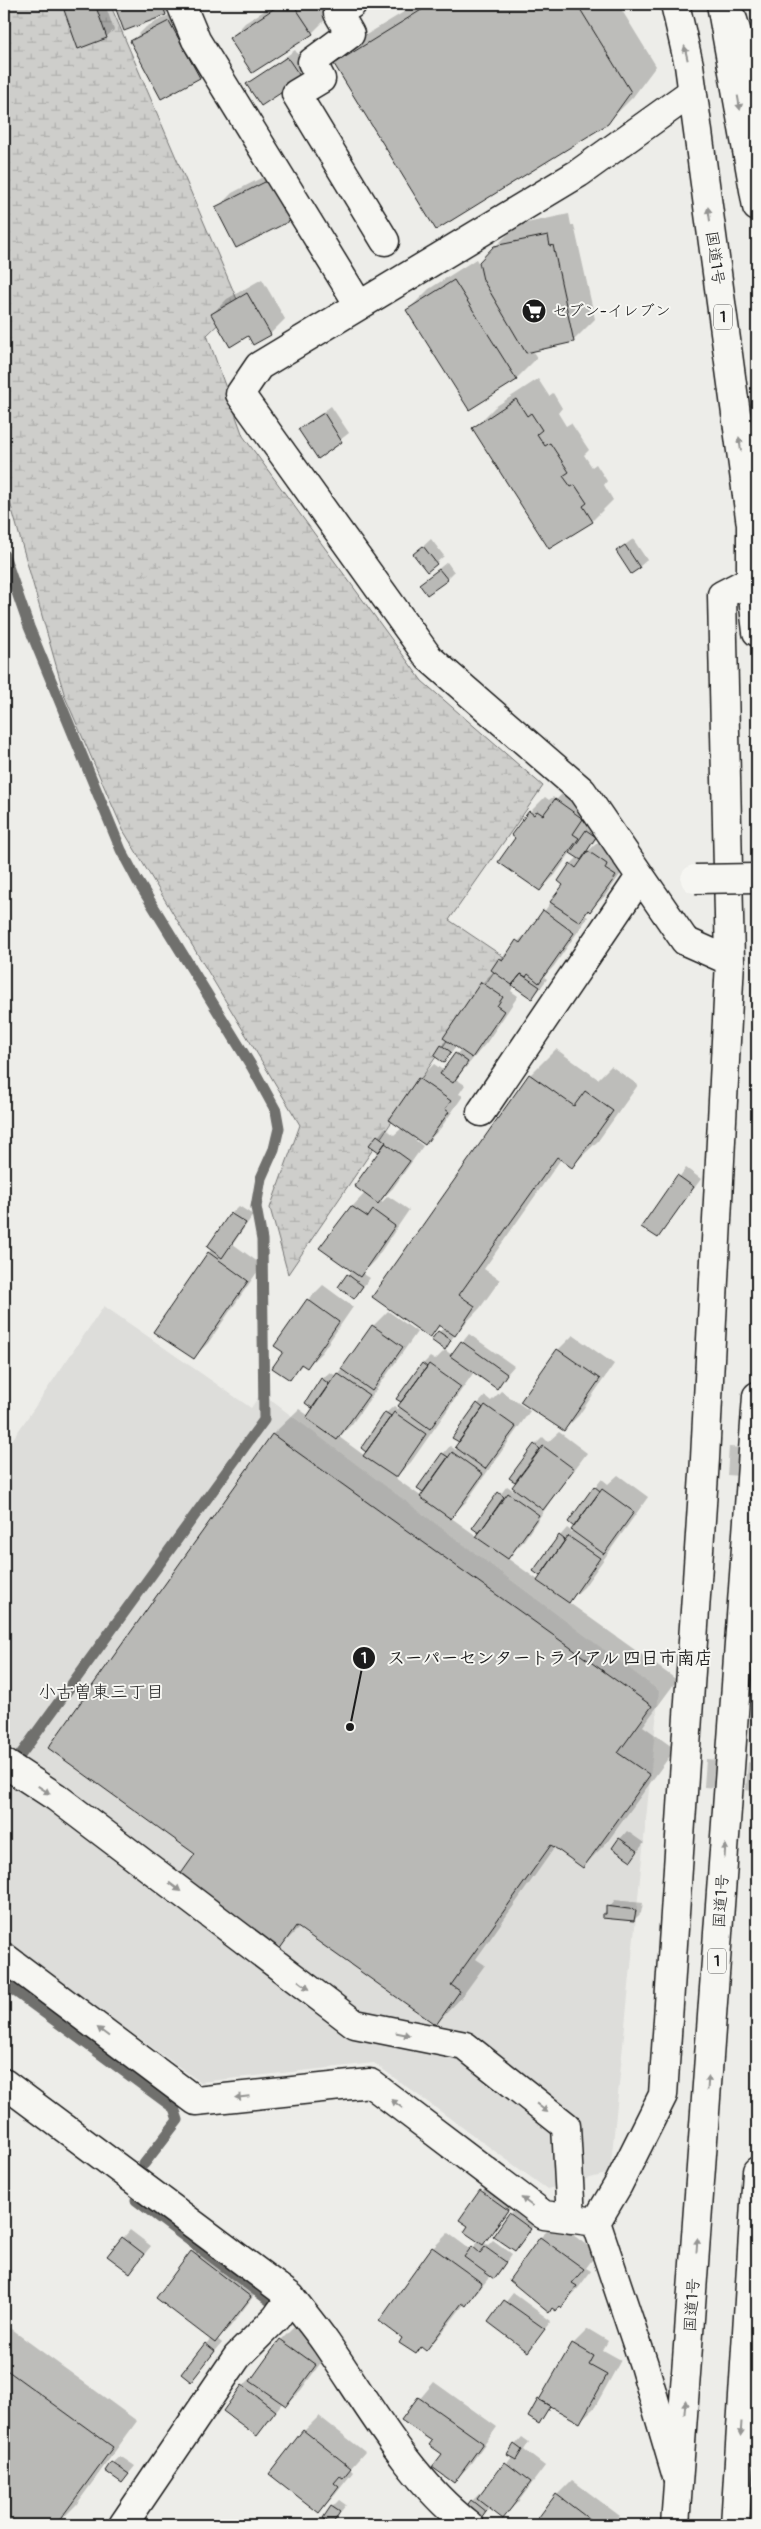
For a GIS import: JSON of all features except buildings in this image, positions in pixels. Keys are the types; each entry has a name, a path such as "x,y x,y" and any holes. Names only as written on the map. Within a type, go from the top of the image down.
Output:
{"main road":[{"path":"181,4 196,40 359,305"},
{"path":"352,4 338,13 350,34 312,62 321,79 296,94 385,241"},
{"name":"国道1号","path":"675,4 689,65 751,524 751,580 757,632"},
{"path":"721,4 757,207"},
{"path":"729,4 757,100"},
{"path":"692,92 579,173 259,366 240,394 429,658 582,791 685,942 730,961"},
{"path":"583,2220 618,2185 663,2096 696,1772 717,1460 730,961 722,595 751,580"},
{"path":"480,1112 640,877"},
{"path":"695,879 757,878"},
{"name":"国道1号","path":"675,2525 757,1396"},
{"path":"4,1763 56,1797 355,2024 464,2046 566,2126 583,2220 644,2365 678,2482"},
{"path":"4,1957 196,2102 370,2083 544,2215 583,2220"},
{"path":"4,2083 133,2179 285,2305 325,2341 387,2434 448,2509 469,2525"},
{"path":"735,2525 757,2171"},
{"path":"123,2525 237,2358 285,2305"}],"shaded area":[{"path":"104,1306 251,1408 261,1393 659,1691 610,2173 547,2189 374,2063 200,2082 4,1941 4,1452"}],"green space":[{"path":"4,4 110,4 239,304 207,335 243,436 422,681 543,786 449,920 504,957 288,1274 270,1208 300,1125 123,830 65,697 4,481"}],"waterway":[{"path":"4,555 29,627 121,850 137,880 252,1067 276,1111 279,1128 274,1149 261,1178 256,1207 262,1240 264,1420 11,1768"},
{"path":"4,1983 174,2108 178,2120 144,2164"},
{"path":"136,2200 282,2310"}],"tunnel":[{"path":"728,1461 757,1463"},
{"path":"705,1773 757,1777"}],"place":[{"name":"セブン-イレブン","path":"534,311"},
{"name":"スーパーセンタートライアル 四日市南店","path":"350,1727"}],"district":[{"name":"小古曽東三丁目","path":"101,1692"}]}
